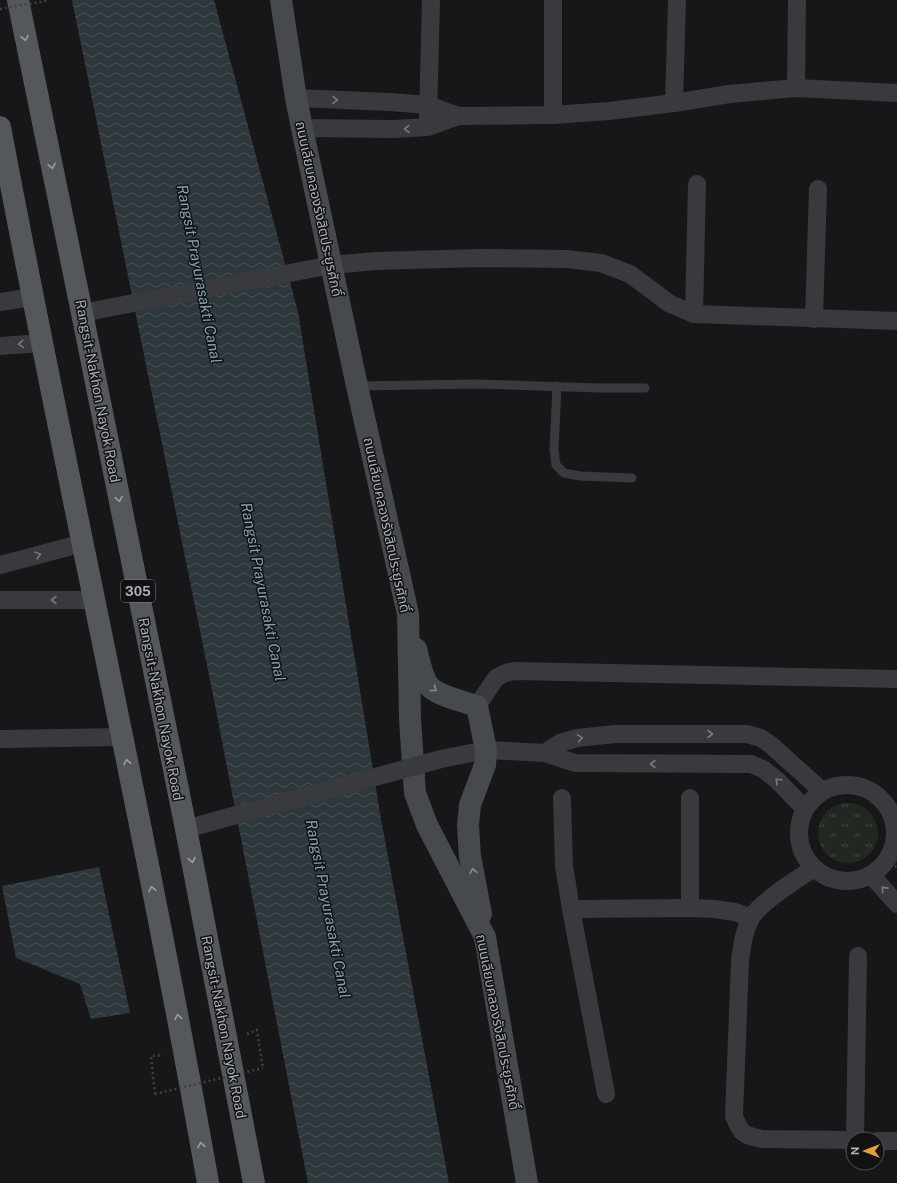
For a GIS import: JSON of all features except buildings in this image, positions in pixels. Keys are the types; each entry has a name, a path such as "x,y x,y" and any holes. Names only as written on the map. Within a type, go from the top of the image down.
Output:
{"main road":[{"name":"Rangsit-Nakhon Nayok Road","path":"18,0 186,829 254,1183"},
{"path":"0,127 6,186 33,297 83,543 185,1054 208,1183"}],"street":[{"name":"ถนนเลียบคลองรังสิตประยูรศักดิ์","path":"281,0 302,128 321,267 357,386 408,614 410,719 415,793 427,825 485,937 527,1183"},
{"path":"428,127 431,0"},
{"path":"553,0 553,115"},
{"path":"674,103 677,0"},
{"path":"796,88 797,0"},
{"path":"302,128 393,129 428,127 458,116 553,115 674,103 729,94 796,88 897,93"},
{"path":"296,98 428,105 458,116"},
{"path":"694,314 696,184"},
{"path":"814,319 818,189"},
{"path":"82,313 321,267 376,261 479,258 566,259 601,263 630,274 670,304 694,314 897,321"},
{"path":"0,302 33,297"},
{"path":"0,346 42,343"},
{"path":"0,565 83,543"},
{"path":"0,600 94,600"},
{"path":"408,614 422,674 430,687 443,695 477,706"},
{"path":"485,937 470,856 468,825 470,805 485,765 486,750 477,706 496,678 505,673 515,671 897,679"},
{"path":"545,753 560,743 577,738 616,734 747,734 761,738 771,745 822,791"},
{"path":"0,739 122,737"},
{"path":"186,829 441,758 486,750 545,753 575,763 751,764 763,769 777,780 805,810"},
{"path":"839,785 856,785 891,798 895,840 894,865 860,880 847,881 835,880 814,868 804,855 799,840 800,825 805,810 812,799 822,791 839,785"},
{"path":"562,798 564,866 606,1094"},
{"path":"690,798 690,908"},
{"path":"814,868 763,904 751,918 744,937 740,961 734,1116 740,1130 748,1136 762,1139 845,1140"},
{"path":"871,875 897,904"},
{"path":"571,909 690,908 735,912 751,918"},
{"path":"854,1131 858,956"},
{"path":"885,1141 897,1141"}],"lane":[{"path":"357,386 476,384 645,388"},
{"path":"557,386 554,450 556,465 564,473 580,476 632,478"}],"path":[{"path":"0,9 46,0"},
{"path":"185,1054 151,1056 155,1094 263,1068 257,1030 226,1041"}],"green space":[{"path":"842,803 854,803 870,811 876,821 878,833 876,845 870,855 854,863 842,863 826,855 818,839 818,827 826,811"}],"water":[{"name":"Rangsit Prayurasakti Canal","path":"72,0 214,0 298,312 381,819 449,1183 308,1183 213,695"},
{"path":"99,867 130,1013 91,1019 80,984 16,958 2,886"}]}
